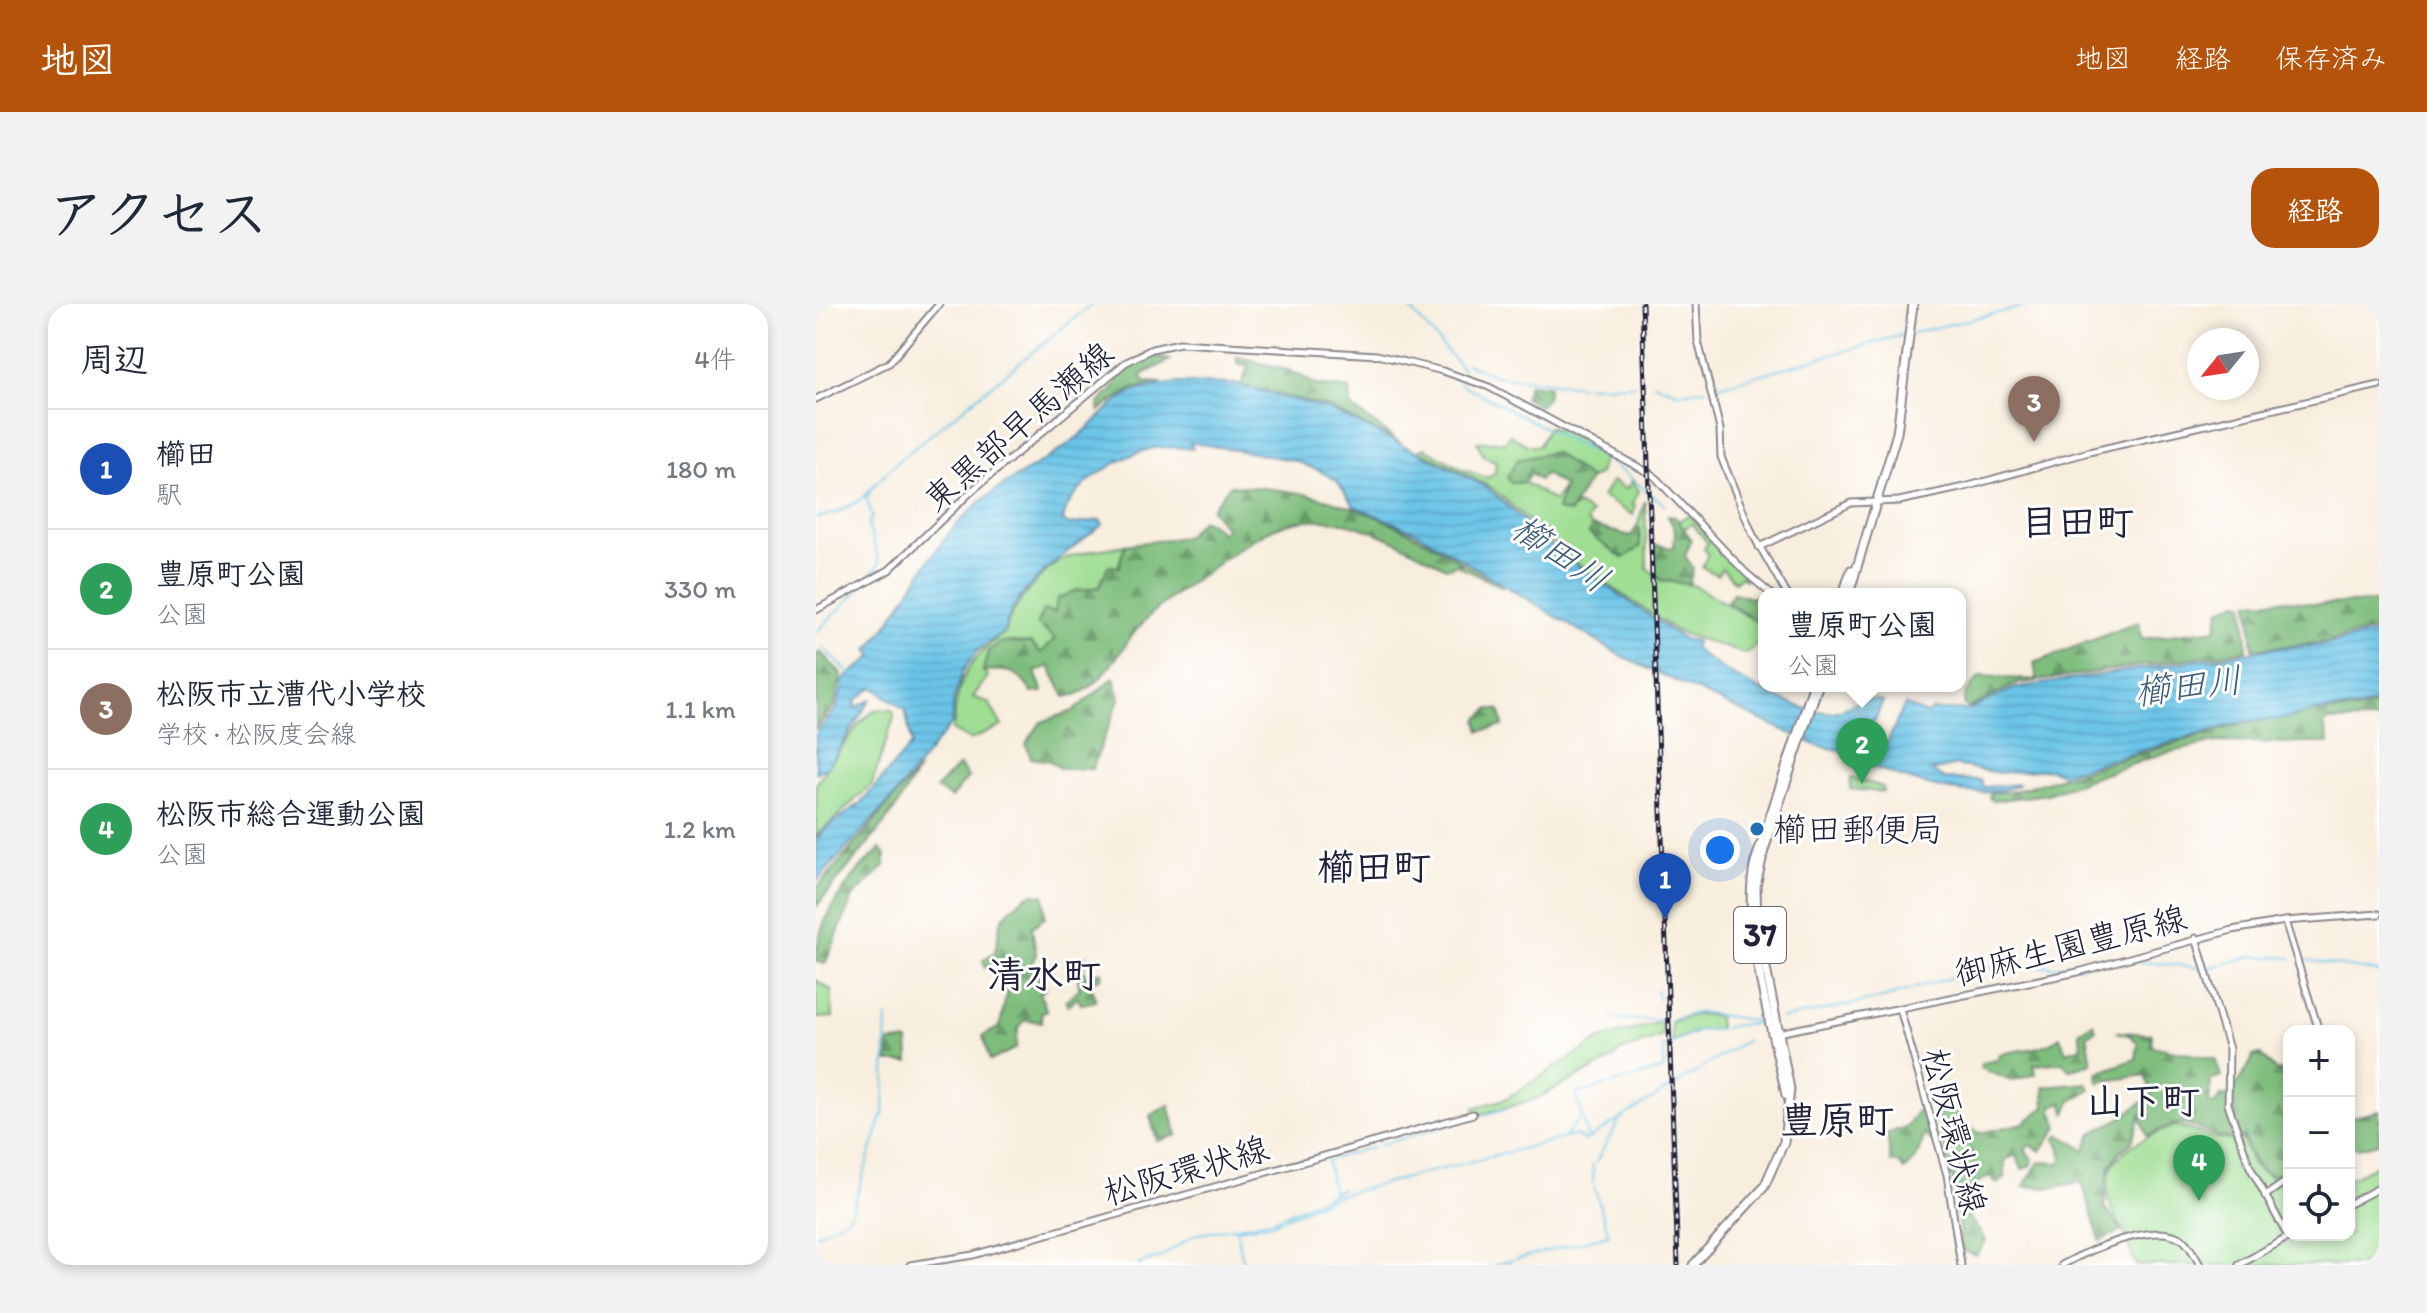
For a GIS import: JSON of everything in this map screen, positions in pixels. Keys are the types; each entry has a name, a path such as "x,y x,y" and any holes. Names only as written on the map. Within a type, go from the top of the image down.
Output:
{"main road":[{"path":"816,399 889,363 939,304"},
{"path":"1696,304 1698,342 1720,429 1720,455 1759,547 1783,588"},
{"path":"1848,588 1897,433 1913,304"},
{"name":"東黒部早馬瀬線","path":"816,610 889,570 974,489 1125,363 1152,349 1180,343 1377,355 1443,371 1489,387 1653,475 1764,588"},
{"path":"1759,547 1843,506 1965,487 2089,452 2379,385"},
{"name":"37","path":"1693,1265 1764,1187 1782,1150 1788,1122 1776,1033 1752,925 1751,886 1755,862 1813,692"},
{"name":"御麻生園豊原線","path":"1776,1033 2078,972 2196,938 2285,921 2379,914"},
{"path":"2285,921 2317,1025"},
{"path":"2196,938 2229,1049 2227,1101 2250,1167 2283,1225"},
{"name":"松阪環状線","path":"1900,1009 1947,1175 1961,1265"},
{"name":"松阪環状線","path":"910,1265 973,1255 1473,1114"},
{"path":"2265,1196 2283,1183"},
{"path":"2355,1201 2379,1188"},
{"path":"2062,1265 2111,1242 2163,1234 2185,1241 2200,1265"},
{"path":"2239,1265 2283,1240"}],"green space":[{"path":"1149,354 1170,360 1142,375 1144,382 1162,383 1128,392 1099,411 1099,403 1113,389 1124,368"},
{"path":"1237,357 1291,371 1317,385 1350,389 1351,407 1401,443 1327,407 1241,385 1248,367 1237,364"},
{"path":"1529,384 1549,387 1547,398 1539,406 1524,398"},
{"path":"1548,427 1568,432 1604,455 1599,474 1590,479 1554,452 1543,456 1512,483 1524,482 1554,501 1564,486 1560,497 1569,513 1577,505 1591,513 1587,522 1592,526 1589,534 1623,558 1640,529 1637,527 1645,501 1647,568 1660,580 1693,585 1758,622 1758,644 1745,654 1678,632 1575,562 1492,488 1419,450 1425,448 1464,470 1487,478 1495,473 1496,461 1484,457 1477,442 1505,442 1510,435 1529,446 1539,446"},
{"path":"1554,452 1590,479 1569,513 1557,510 1564,486 1545,474 1539,480 1530,474 1524,482 1512,483 1507,478 1517,460"},
{"path":"1612,481 1626,489 1632,481 1639,491 1632,504 1635,505 1633,515 1602,497"},
{"path":"1230,485 1300,493 1330,500 1408,531 1462,563 1446,568 1386,537 1343,523 1300,521 1251,540 1170,598 1135,632 1097,681 1077,694 1065,697 1049,666 1035,672 1043,692 1032,693 1017,675 983,671 988,651 1002,642 1031,643 1041,653 1055,639 1037,624 1043,610 1055,612 1057,599 1075,591 1099,587 1108,566 1119,567 1125,545 1185,537 1202,520 1211,523 1221,533 1226,528 1211,509"},
{"path":"1689,515 1746,576 1745,580 1741,576 1735,582 1722,568 1717,575 1702,567 1708,554 1704,549 1708,543 1692,524 1683,529 1678,521"},
{"path":"1668,516 1675,517 1691,539 1685,556 1693,568 1689,584 1660,580 1655,572 1655,545 1674,548 1675,530"},
{"path":"1592,526 1631,536 1637,527 1640,529 1640,547 1623,558 1589,534"},
{"path":"1125,545 1118,567 1108,566 1099,587 1075,591 1055,639 1041,653 1031,643 1002,642 983,671 988,676 973,697 989,703 1002,726 970,740 952,730 960,687 969,668 981,652 1006,632 1013,612 1037,581 1055,564 1071,556"},
{"path":"1462,563 1503,587 1458,566"},
{"path":"1733,593 1752,598 1758,594 1758,622 1727,602"},
{"path":"2287,600 2316,604 2379,602 2379,629 2320,643 2253,649 2249,602"},
{"path":"2238,602 2244,603 2247,650 2016,684 1969,708 1964,705 1964,696 1980,676 2037,680 2034,663 2139,622 2141,639 2216,629 2220,609"},
{"path":"820,652 842,674 834,706 816,729 816,656"},
{"path":"1114,678 1120,697 1092,769 1061,769 1050,761 1031,758 1026,744 1041,722 1073,711"},
{"path":"2379,704 2379,720 2327,721 2324,725 2329,743 2216,742 2162,754 2047,794 1993,801 1989,798 1991,793 2009,792 2042,783 2237,725 2314,712 2360,710"},
{"path":"1489,709 1500,710 1503,726 1480,731 1477,720"},
{"path":"874,710 894,712 894,717 872,784 816,836 816,784 858,725"},
{"path":"959,765 968,777 951,798 936,788"},
{"path":"919,769 892,814 816,907 816,889"},
{"path":"1851,778 1883,787 1883,792 1850,789"},
{"path":"880,849 885,855 885,866 853,897 825,964 816,961 828,914 857,872"},
{"path":"1033,894 1044,895 1045,918 1032,927 1036,954 1031,965 1036,972 1044,973 1046,988 1040,994 1047,1011 1041,1012 1042,1022 1025,1020 1018,1029 1016,1048 990,1061 983,1036 1000,1027 1010,976 1008,964 1002,960 985,968 983,960 995,952 1004,916"},
{"path":"1085,956 1088,963 1082,966 1086,976 1102,971 1101,978 1090,982 1096,1001 1081,1004 1078,998 1068,1005 1066,1000 1079,989 1078,972 1072,973 1070,968 1078,966"},
{"path":"816,980 831,990 833,1017 816,1018"},
{"path":"1697,1014 1718,1016 1719,1029 1698,1031 1672,1042 1671,1022"},
{"path":"1661,1022 1663,1036 1620,1051 1613,1059 1533,1100 1476,1116 1474,1108 1505,1099 1601,1039"},
{"path":"2093,1023 2096,1030 2087,1035 2092,1063 2069,1070 2063,1062 2034,1065 2036,1074 2011,1081 1980,1068 1981,1063 1998,1060 1999,1055 2038,1047 2060,1037 2066,1052 2082,1047 2079,1032"},
{"path":"2116,1032 2152,1034 2151,1046 2215,1059 2221,1076 2211,1080 2209,1103 2214,1105 2221,1096 2233,1096 2253,1056 2260,1054 2275,1070 2283,1071 2283,1170 2275,1176 2262,1170 2254,1162 2244,1137 2225,1138 2177,1124 2147,1136 2140,1116 2132,1142 2119,1152 2109,1168 2104,1207 2122,1230 2100,1241 2082,1182 2049,1188 2024,1186 2039,1162 2058,1163 2062,1160 2061,1147 2055,1140 2059,1134 2085,1150 2092,1133 2121,1118 2152,1095 2145,1075 2098,1082 2097,1073 2136,1059 2138,1043 2129,1035"},
{"path":"908,1041 909,1062 888,1062 889,1042"},
{"path":"2087,1083 2090,1090 2071,1101 2066,1113 2062,1102 2051,1107 2058,1127 2041,1151 2030,1145 2025,1149 2033,1161 2029,1167 2022,1169 2016,1155 2005,1160 2005,1178 1997,1184 1990,1176 1974,1185 1976,1200 1965,1212 1986,1241 1976,1255 1962,1250 1953,1182 1933,1101 1940,1097 1943,1089 1954,1101 1960,1124 1980,1133 2024,1123 2045,1107 2044,1087"},
{"path":"1169,1105 1177,1135 1157,1141 1150,1116"},
{"path":"1921,1105 1935,1138 1931,1141 1925,1134 1916,1159 1904,1170 1899,1163 1891,1162 1887,1134 1908,1126"},
{"path":"2379,1111 2379,1143 2355,1147 2355,1117"},
{"path":"2175,1126 2218,1139 2243,1139 2248,1154 2262,1172 2276,1178 2283,1173 2283,1241 2355,1241 2355,1176 2379,1164 2379,1265 2136,1265 2111,1208 2108,1176 2122,1154 2147,1138"}],"water":[{"path":"1178,383 1235,384 1328,409 1488,488 1561,554 1683,639 1696,641 1694,649 1758,688 1758,692 1824,712 1839,711 1865,700 1883,701 1863,749 1865,756 1878,762 1905,704 1926,714 1933,710 1968,710 2015,688 2276,648 2323,645 2379,632 2379,702 2359,708 2315,711 2289,718 2238,723 2062,774 2050,769 1998,773 1956,765 1932,771 1945,779 1980,780 1984,787 2019,784 2000,791 1980,793 1934,787 1851,758 1857,749 1845,744 1844,751 1816,745 1623,657 1416,532 1354,506 1337,481 1318,470 1293,460 1190,442 1193,448 1154,448 1127,457 1098,474 1075,496 1063,521 1069,525 1100,520 1103,524 1030,586 1009,616 1005,631 977,651 963,671 954,699 952,723 894,796 816,882 816,839 827,827 861,803 912,744 905,710 873,687 856,700 855,708 870,700 828,767 816,773 816,734 836,709 844,679 873,656 868,650 933,555 961,520 1000,487 1070,443 1126,395"}],"waterway":[{"path":"816,518 836,513 859,501 897,462 1092,304"},
{"path":"1406,304 1463,369"},
{"path":"1912,333 2036,304"},
{"path":"1712,388 1906,334"},
{"path":"1466,363 1495,376 1581,386"},
{"path":"1460,380 1461,384 1609,461 1665,505"},
{"path":"1654,384 1680,393 1706,389"},
{"path":"1586,386 1635,385"},
{"path":"870,493 866,497 872,517 868,524 880,563 871,574"},
{"path":"816,632 857,592"},
{"path":"822,647 851,675"},
{"name":"櫛田川","path":"1863,736 1877,735 1883,761"},
{"path":"2133,961 2208,968 2252,956 2291,958"},
{"path":"1781,1019 1882,998 1984,968 2078,966 2112,959"},
{"path":"2306,960 2379,972"},
{"path":"1656,990 1659,999"},
{"path":"1670,1020 1699,1012 1762,1022"},
{"path":"816,1235 850,1216 884,1110 887,1017"},
{"path":"1611,1019 1666,1020"},
{"path":"1724,1028 1767,1022"},
{"path":"1671,1044 1699,1031 1720,1029"},
{"path":"1666,1046 1663,1047 1664,1069 1576,1094 1588,1139 1747,1040"},
{"path":"1379,1145 1508,1108"},
{"path":"1244,1265 1236,1229 1271,1224 1335,1196 1564,1138 1579,1119"},
{"path":"1596,1162 1619,1121"},
{"path":"1565,1138 1575,1135 1586,1141"},
{"path":"1333,1193 1327,1160 1373,1147"},
{"path":"1593,1165 1593,1183"},
{"path":"1516,1259 1609,1235 1594,1187"},
{"path":"1138,1265 1161,1257 1194,1235 1271,1221 1342,1189"},
{"path":"1495,1265 1513,1260"}],"railway":[{"path":"1642,304 1678,1265"}],"place":[{"name":"松阪市立漕代小学校","path":"2034,442"},
{"name":"豊原町公園","path":"1862,784"},
{"name":"櫛田郵便局","path":"1757,829"},
{"name":"櫛田","path":"1665,919"},
{"name":"松阪市総合運動公園","path":"2199,1201"}],"district":[{"name":"目田町","path":"2077,522"},
{"name":"櫛田町","path":"1374,867"},
{"name":"清水町","path":"1044,975"},
{"name":"山下町","path":"2143,1101"},
{"name":"豊原町","path":"1837,1120"}]}
